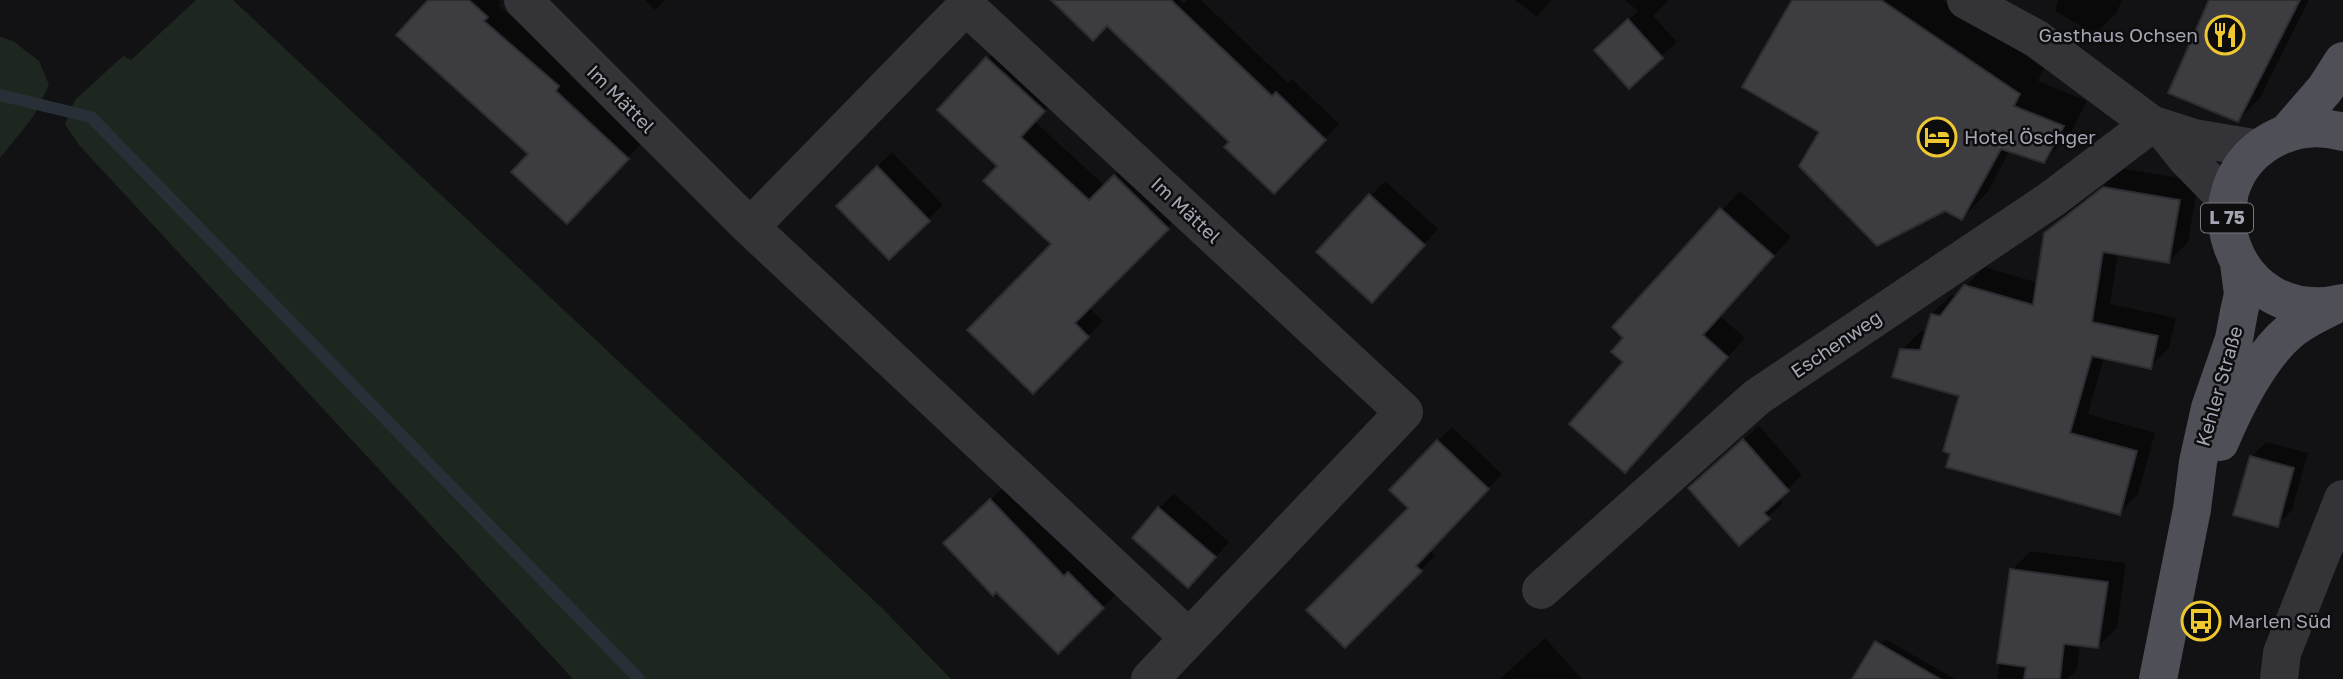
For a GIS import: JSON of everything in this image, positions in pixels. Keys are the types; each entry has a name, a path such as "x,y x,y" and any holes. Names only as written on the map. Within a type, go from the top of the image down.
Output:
{"main road":[{"name":"Kehler Straße","path":"2158,679 2192,509 2198,462 2210,408 2234,339 2243,293 2239,263 2228,233 2228,202 2239,173 2325,89 2343,61"},
{"path":"2272,141 2317,128 2343,132"},
{"name":"Kehler Straße","path":"2239,263 2248,276 2272,296 2302,306 2338,304"},
{"name":"Kehler Straße","path":"2192,509 2224,431 2267,357 2289,331 2338,304"}],"street":[{"name":"Im Mättel","path":"523,0 750,227 1189,638"},
{"path":"1966,0 2037,39 2157,126 2228,202"},
{"name":"Im Mättel","path":"750,227 966,6 1404,412 1150,679"},
{"path":"2157,126 2224,144 2272,141"},
{"name":"Eschenweg","path":"1541,590 1757,397 2157,126"},
{"path":"2279,679 2286,641 2343,499"}],"shaded area":[{"path":"196,0 233,0 882,608 951,679 573,679 79,145 65,124 75,100 123,56 131,60"},
{"path":"0,37 13,41 39,61 49,85 33,117 0,158"}],"building":[{"path":"428,0 469,0 488,17 484,21 559,86 556,91 629,159 567,224 511,172 528,154 396,35"},
{"path":"1051,0 1171,0 1272,96 1276,92 1326,140 1274,194 1224,147 1229,142 1107,26 1093,41"},
{"name":"Hotel Öschger","path":"1792,0 1881,0 2020,94 2014,106 2064,126 2044,163 2001,149 1962,220 1945,211 1877,246 1799,166 1819,132 1742,87"},
{"path":"2209,0 2300,0 2238,122 2168,93"},
{"path":"1628,19 1663,58 1629,89 1594,50"},
{"path":"986,57 1045,111 1021,137 1089,200 1114,175 1169,229 1075,323 1089,337 1033,394 967,330 1051,244 983,181 997,166 937,110"},
{"path":"877,166 930,221 889,260 836,206"},
{"path":"2103,187 2180,200 2169,263 2103,252 2092,322 2158,336 2151,369 2092,356 2070,433 2137,451 2120,515 1946,467 1950,454 1943,451 1959,396 1892,377 1900,349 1920,350 1931,314 1940,316 1964,285 2033,305 2044,233"},
{"path":"1369,194 1425,245 1372,303 1316,252"},
{"path":"1720,208 1774,256 1703,335 1728,357 1625,473 1569,424 1623,362 1611,352 1623,338 1612,327"},
{"path":"1743,439 1789,491 1764,513 1770,519 1739,546 1688,488"},
{"path":"1437,440 1489,489 1416,566 1422,571 1345,648 1306,610 1408,508 1389,490"},
{"path":"2250,456 2294,468 2278,527 2233,515"},
{"path":"990,499 1064,576 1068,572 1104,608 1058,654 996,592 993,596 943,543"},
{"path":"1158,507 1216,557 1188,588 1132,538"},
{"path":"2010,569 2108,582 2098,648 2064,644 2060,679 2024,679 2026,667 1997,663"},
{"path":"1875,641 1940,679 1852,679"}],"waterway":[{"path":"0,95 91,117 639,679"}],"place":[{"name":"Gasthaus Ochsen","path":"2225,35"},
{"name":"Hotel Öschger","path":"1937,137"},
{"name":"Marlen Süd","path":"2201,621"}]}
